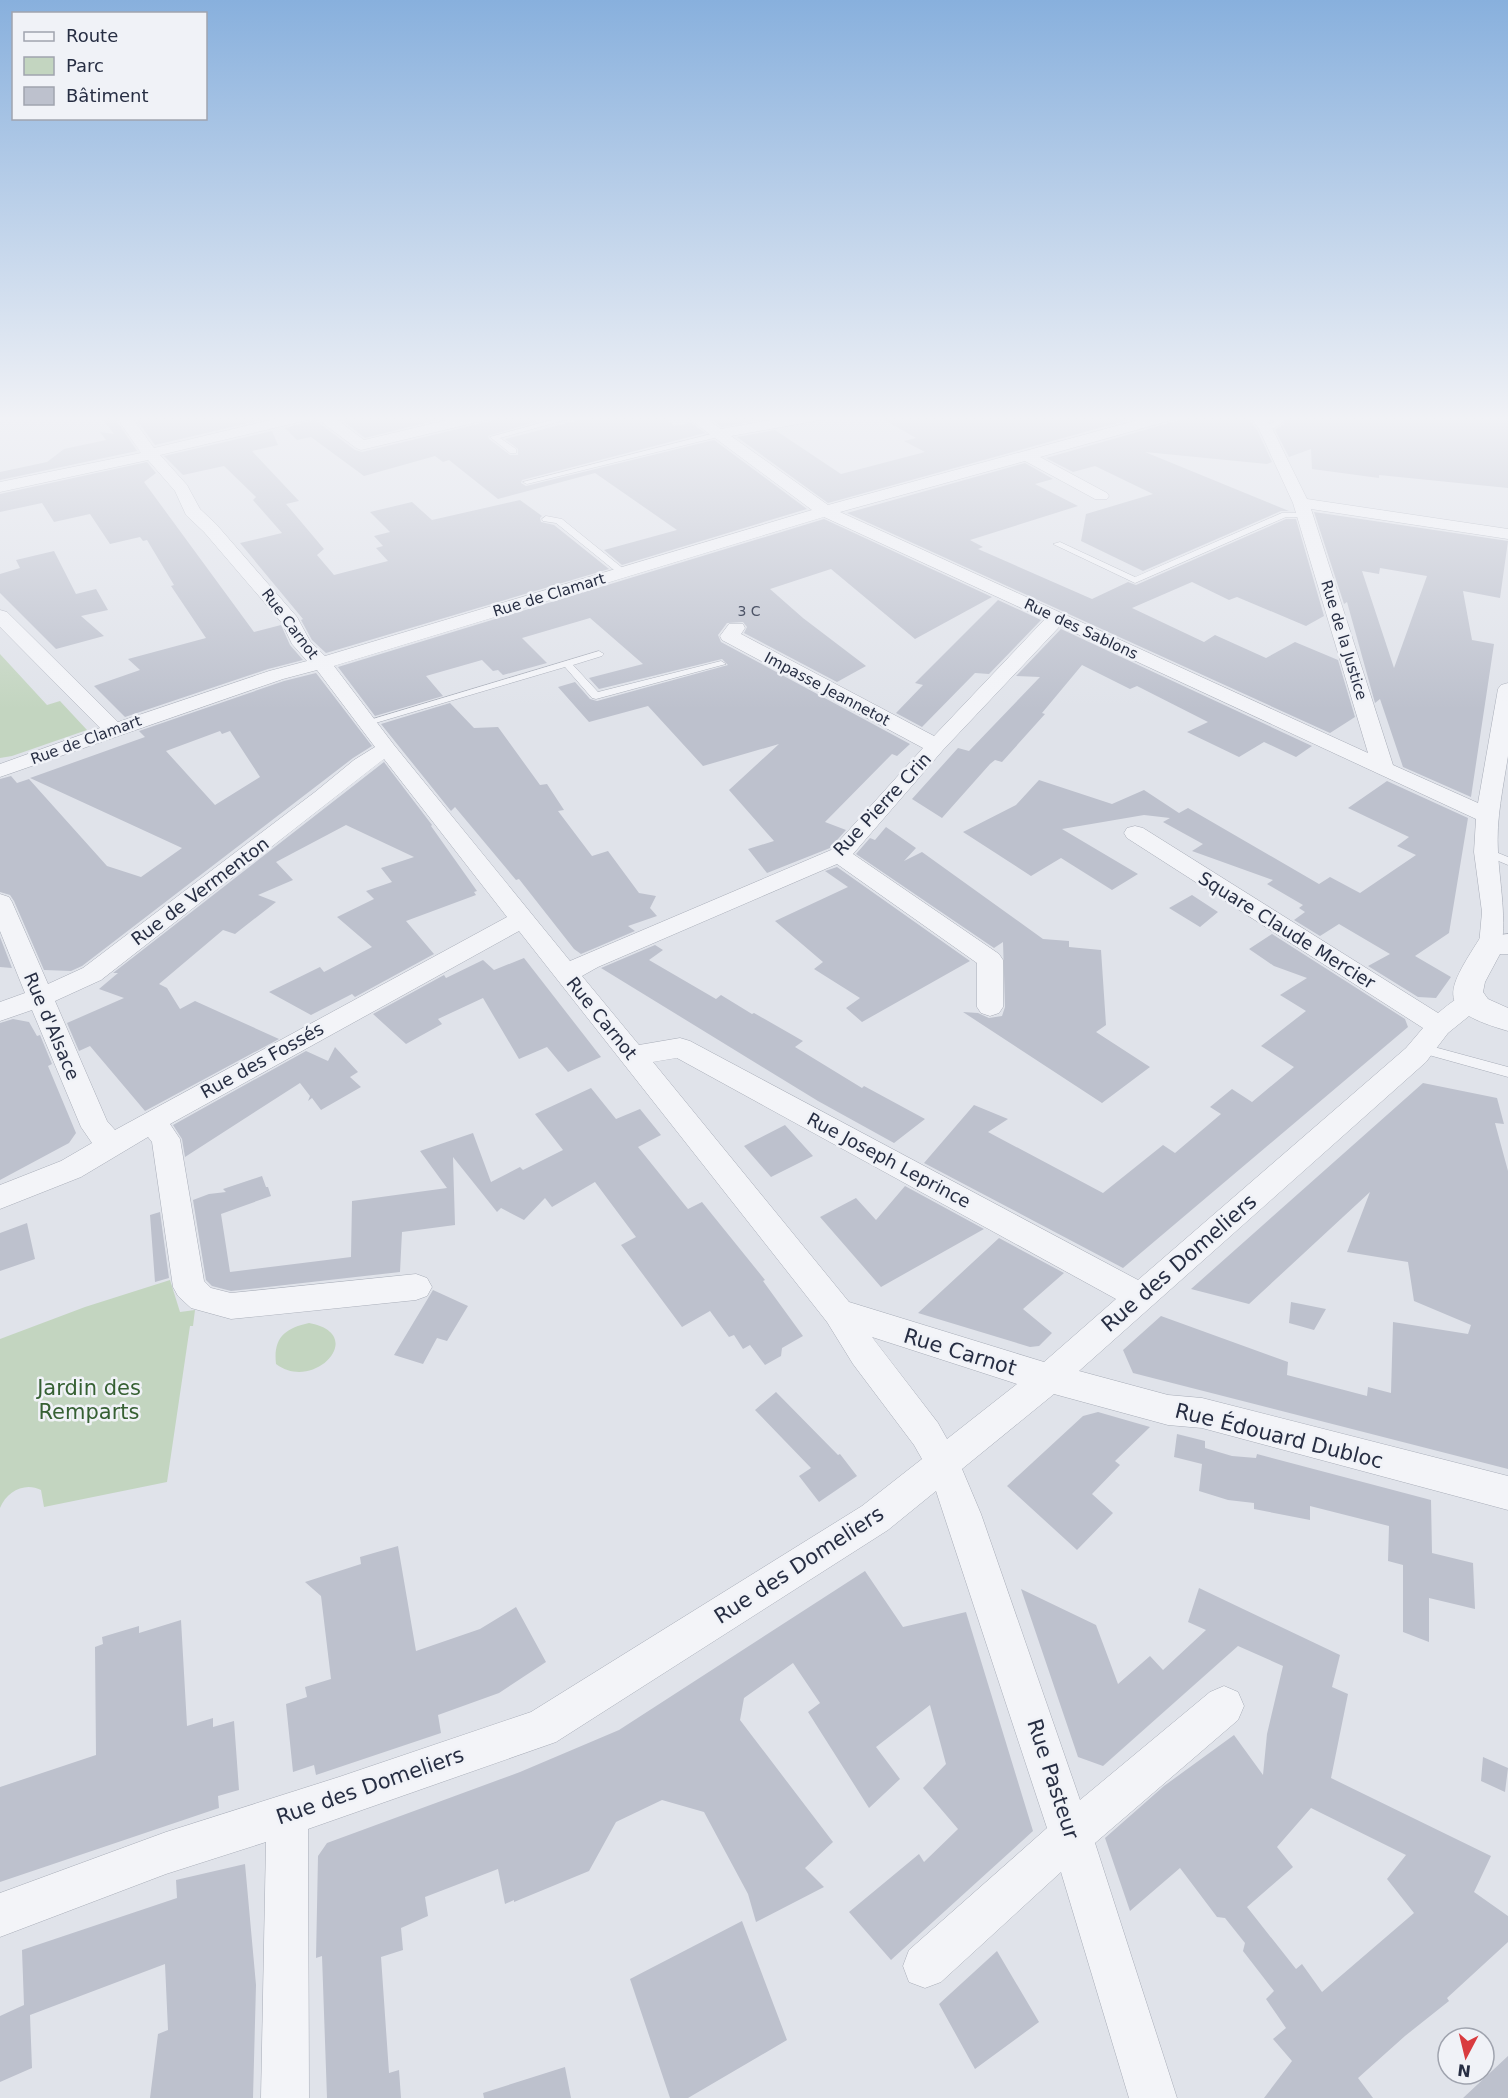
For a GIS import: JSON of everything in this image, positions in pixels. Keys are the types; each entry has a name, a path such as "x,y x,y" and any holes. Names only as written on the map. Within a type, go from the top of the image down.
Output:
{"street":[{"name":"Rue Carnot","path":"194,513 210,528 290,621 302,644 334,676 387,749 838,1312 865,1354 926,1434 942,1464"},
{"name":"Rue de Clamart","path":"0,771 114,730 320,663 350,656 819,513"},
{"name":"Rue des Sablons","path":"829,513 1487,816"},
{"name":"Rue de la Justice","path":"1304,513 1384,769"},
{"path":"1335,513 1508,534"},
{"path":"0,616 114,730"},
{"name":"Rue Pierre Crin","path":"566,974 589,961 839,855 936,746 1057,618"},
{"name":"Impasse Jeannetot","path":"736,628 729,636 936,746"},
{"path":"1508,689 1487,816 1497,856 1500,932 1468,982 1467,996 1470,1002 1486,1012 1508,1020"},
{"name":"Rue de Vermenton","path":"0,1012 92,974 323,797 375,754 387,749"},
{"name":"Square Claude Mercier","path":"1135,833 1439,1026"},
{"path":"839,855 990,960 990,1007"},
{"name":"Rue d'Alsace","path":"0,902 95,1127 112,1145"},
{"name":"Rue des Fossés","path":"0,1197 71,1169 152,1121 522,919"},
{"name":"Rue des Domeliers","path":"0,1915 166,1853 287,1815 542,1728 875,1518 1050,1377 1423,1048 1439,1026 1470,1002"},
{"name":"Rue Joseph Leprince","path":"633,1056 680,1048 1140,1297"},
{"path":"152,1121 166,1138 189,1287 202,1299 231,1306 416,1287"},
{"name":"Rue Carnot","path":"838,1312 1002,1365 1050,1377"},
{"name":"Rue Édouard Dubloc","path":"1050,1377 1168,1410 1202,1413 1508,1493"},
{"name":"Rue Pasteur","path":"942,1464 963,1514 988,1585 1071,1835 1153,2098"},
{"path":"925,1966 1071,1835 1224,1706"},
{"path":"285,2098 287,1815"}],"lane":[{"path":"1057,544 1135,580 1291,513"},
{"path":"546,519 559,521 622,572"},
{"path":"368,722 599,654"},
{"path":"567,664 596,696 721,664"},
{"path":"1423,1048 1508,1072"}],"green space":[{"path":"0,654 47,705 60,701 87,730 0,758"},
{"name":"Jardin des Remparts","path":"170,1280 180,1312 195,1310 193,1326 190,1326 167,1482 44,1507 41,1490 29,1487 12,1493 0,1508 0,1339 85,1307"},
{"path":"309,1323 326,1329 334,1338 335,1348 329,1358 319,1367 306,1371 291,1371 276,1364 277,1347 282,1336 293,1328"}],"building":[{"path":"48,513 167,513 254,632 281,625 290,645 303,660 268,669 125,717 94,686 140,670 128,659 206,638 171,586 174,585 147,540 143,541 140,537 110,544 90,514 54,522"},
{"path":"264,513 294,513 324,549 317,555 334,575 388,561 376,548 383,546 374,536 390,532 371,513 424,513 432,520 463,513 538,513 542,516 541,522 554,525 609,569 326,653 312,640 301,620 303,619 240,543 282,533"},
{"path":"652,513 794,513 622,565 604,550 677,530"},
{"path":"847,513 1056,513 970,540 983,547 978,549 1092,599 1128,582 1136,585 1286,519 1296,519 1324,616 1306,626 1237,597 1229,600 1192,582 1132,608 1204,642 1215,635 1266,658 1295,642 1338,660 1355,717 1330,733"},
{"path":"1277,513 1143,571 1081,541 1086,514"},
{"path":"1314,513 1508,541 1500,598 1463,591 1472,640 1494,644 1471,797 1403,767 1380,699 1375,703 1347,602 1344,604","holes":["1380,568 1427,576 1394,668 1362,571 1379,574"]},
{"path":"824,519 992,597 915,639 831,569 770,589 803,618 866,666 837,682 744,633 747,627 743,622 727,623 718,635 721,642 910,744 897,756 892,754 825,822 846,830 830,848 767,873 748,849 774,841 729,790 779,744 703,766 648,706 589,722 558,687 575,682 590,699 597,701 728,665 722,659 599,689 589,678 643,664 590,618 522,638 547,663 503,675 498,670 493,671 482,660 426,676 443,696 375,716 338,667"},
{"path":"54,551 76,594 96,589 108,610 81,616 104,636 56,649 0,593 0,574 20,568 16,560"},
{"path":"998,600 1041,620 989,674 975,673 922,727 896,713 923,685 915,683"},
{"path":"1061,629 1312,746 1296,757 1264,742 1239,757 1187,732 1208,722 1137,686 1130,689 1082,665 1042,713 1045,714 1002,762 995,760 990,764 942,818 912,799 958,748 969,751 1040,677 1016,676"},
{"path":"316,673 372,746 353,758 82,966 71,971 44,970 14,901 10,895 0,892 0,779 11,776 17,783 29,779 107,866 141,877 182,848 30,778 145,737 139,731 284,681","holes":["220,731 222,734 230,731 260,777 215,805 166,751"]},
{"path":"450,703 474,728 498,727 540,785 547,784 564,810 558,811 592,856 608,851 639,893 656,896 650,908 657,916 628,926 635,931 581,954 574,949 519,879 516,880 455,807 451,811 381,724"},
{"path":"384,762 432,825 477,891 474,892 476,895 406,921 434,954 355,997 352,994 311,1015 269,992 320,967 324,972 372,947 337,917 374,899 366,891 392,882 381,868 414,857 346,825 276,862 293,880 258,895 276,902 235,934 223,930 159,984 167,988 180,1009 195,1001 279,1039 145,1111 90,1046 79,1051 67,1023 124,998 99,989 118,973 113,973"},
{"path":"1039,780 1112,804 1144,790 1179,813 1188,808 1319,884 1330,877 1360,893 1416,855 1397,846 1409,837 1348,808 1387,781 1468,818 1449,933 1415,956 1451,977 1436,998 1418,997 1368,966 1390,954 1339,924 1320,936 1294,920 1305,912 1299,908 1303,905 1267,884 1273,880 1192,851 1203,844 1163,822 1170,818 1144,815 1062,829 1138,874 1112,890 1061,858 1031,876 963,832 1016,805"},
{"path":"886,827 916,848 904,861 922,852 1043,939 1069,941 1069,947 1101,950 1106,1025 1096,1032 1150,1067 1102,1103 963,1012 978,1013 989,1018 1002,1016 1005,1007 1003,942 994,948 856,854 870,838 875,840"},
{"path":"837,867 970,961 862,1022 846,1008 860,998 814,969 823,962 775,921 848,887 825,871"},
{"path":"1192,895 1218,912 1200,927 1169,908"},
{"path":"1272,934 1405,1019 1408,1027 1123,1268 924,1163 974,1105 1008,1119 988,1132 1103,1193 1163,1145 1175,1153 1221,1114 1210,1107 1232,1089 1252,1102 1294,1067 1261,1046 1306,1011 1280,995 1307,978 1274,966 1249,949"},
{"path":"0,937 12,968 0,967"},
{"path":"655,945 663,950 649,960 716,999 721,995 803,1041 795,1047 862,1088 864,1086 925,1119 894,1143 818,1101 601,968"},
{"path":"524,958 601,1057 568,1072 547,1047 519,1059 483,998 438,1019 442,1024 406,1044 373,1014 444,975 446,978 483,960 494,970"},
{"path":"13,1019 29,1022 37,1036 40,1035 52,1064 48,1066 76,1133 69,1143 0,1180 0,1023"},
{"path":"335,1047 358,1072 350,1077 361,1087 321,1110 312,1098 308,1101 310,1096 300,1083 185,1157 182,1139 173,1125 306,1051 328,1061"},
{"path":"1423,1083 1497,1098 1504,1124 1495,1123 1508,1171 1508,1469 1133,1373 1123,1350 1161,1316 1288,1362 1287,1375 1367,1396 1368,1387 1391,1393 1393,1322 1468,1334 1471,1325 1414,1301 1408,1262 1347,1252 1370,1192 1249,1304 1191,1289"},
{"path":"591,1088 616,1119 640,1109 661,1135 638,1147 688,1209 702,1202 765,1280 763,1281 803,1336 782,1348 781,1356 765,1365 750,1345 743,1349 734,1335 729,1337 710,1311 682,1327 621,1245 636,1237 595,1182 552,1207 545,1198 524,1220 501,1208 497,1212 453,1157 455,1225 402,1232 400,1272 231,1291 212,1286 206,1280 193,1200 209,1194 226,1192 223,1189 262,1176 268,1187 271,1196 221,1214 230,1272 351,1257 352,1201 447,1188 420,1151 473,1133 491,1182 520,1167 523,1170 563,1150 535,1114"},
{"path":"785,1125 813,1156 771,1177 744,1146"},
{"path":"905,1186 984,1229 881,1287 820,1217 856,1198 876,1220"},
{"path":"160,1212 169,1278 155,1282 150,1215"},
{"path":"27,1223 35,1259 0,1271 0,1233"},
{"path":"999,1238 1064,1273 1023,1309 1052,1333 1039,1346 1030,1347 918,1313"},
{"path":"433,1290 468,1306 447,1341 437,1338 423,1364 394,1355"},
{"path":"1291,1302 1326,1309 1314,1330 1289,1323"},
{"path":"776,1392 838,1455 840,1454 857,1476 819,1502 799,1476 811,1468 755,1410"},
{"path":"1098,1412 1150,1427 1115,1461 1120,1465 1092,1494 1113,1513 1077,1550 1007,1486 1083,1416"},
{"path":"1177,1434 1205,1441 1205,1448 1232,1456 1256,1458 1257,1454 1431,1500 1432,1553 1473,1563 1475,1609 1429,1598 1429,1642 1403,1632 1403,1565 1388,1561 1389,1526 1310,1506 1310,1520 1254,1509 1254,1503 1228,1500 1199,1491 1202,1464 1174,1457"},
{"path":"398,1546 416,1651 480,1629 516,1607 546,1662 499,1693 438,1715 441,1733 316,1775 314,1765 293,1772 286,1704 307,1697 305,1687 331,1679 321,1596 305,1582 361,1564 360,1557"},
{"path":"865,1571 903,1627 966,1612 1033,1831 891,1960 849,1912 919,1854 924,1862 958,1829 923,1788 946,1764 930,1705 876,1747 900,1779 869,1808 808,1712 820,1703 793,1663 744,1698 740,1720 833,1842 805,1868 824,1887 756,1922 748,1894 704,1812 662,1800 616,1822 589,1871 514,1902 514,1900 505,1904 498,1869 425,1897 428,1916 401,1928 403,1950 381,1957 389,2073 399,2070 401,2098 327,2098 322,1956 316,1958 318,1856 327,1843 520,1772 619,1730"},
{"path":"1199,1588 1340,1655 1332,1687 1348,1694 1331,1778 1491,1856 1474,1892 1508,1916 1508,1942 1447,1998 1449,2001 1358,2078 1373,2098 1264,2098 1292,2061 1273,2039 1286,2028 1266,1999 1274,1991 1243,1951 1245,1943 1225,1918 1217,1917 1180,1868 1130,1911 1105,1838 1164,1786 1234,1735 1263,1775 1267,1734 1283,1666 1238,1646 1103,1766 1078,1757 1021,1589 1096,1625 1118,1684 1150,1656 1163,1670 1206,1630 1188,1622","holes":["1311,1808 1406,1855 1387,1879 1414,1913 1322,1992 1302,1964 1296,1969 1247,1907 1293,1867 1277,1847"]},
{"path":"181,1620 187,1726 213,1718 213,1727 234,1721 239,1790 218,1796 219,1808 0,1882 0,1787 96,1755 95,1647 103,1644 102,1637 139,1626 139,1633"},
{"path":"1483,1757 1508,1768 1505,1792 1481,1781"},
{"path":"245,1864 256,1985 253,2098 150,2098 158,2034 168,2030 165,1964 30,2015 32,2068 0,2082 0,2016 24,2005 22,1950 177,1898 176,1880"},
{"path":"742,1921 787,2040 688,2098 670,2098 630,1979"},
{"path":"997,1951 1039,2022 975,2069 939,2004"},
{"path":"1508,2056 1508,2098 1463,2098 1476,2086 1496,2086 1496,2067"},
{"path":"565,2067 571,2098 484,2098 483,2093"}]}
